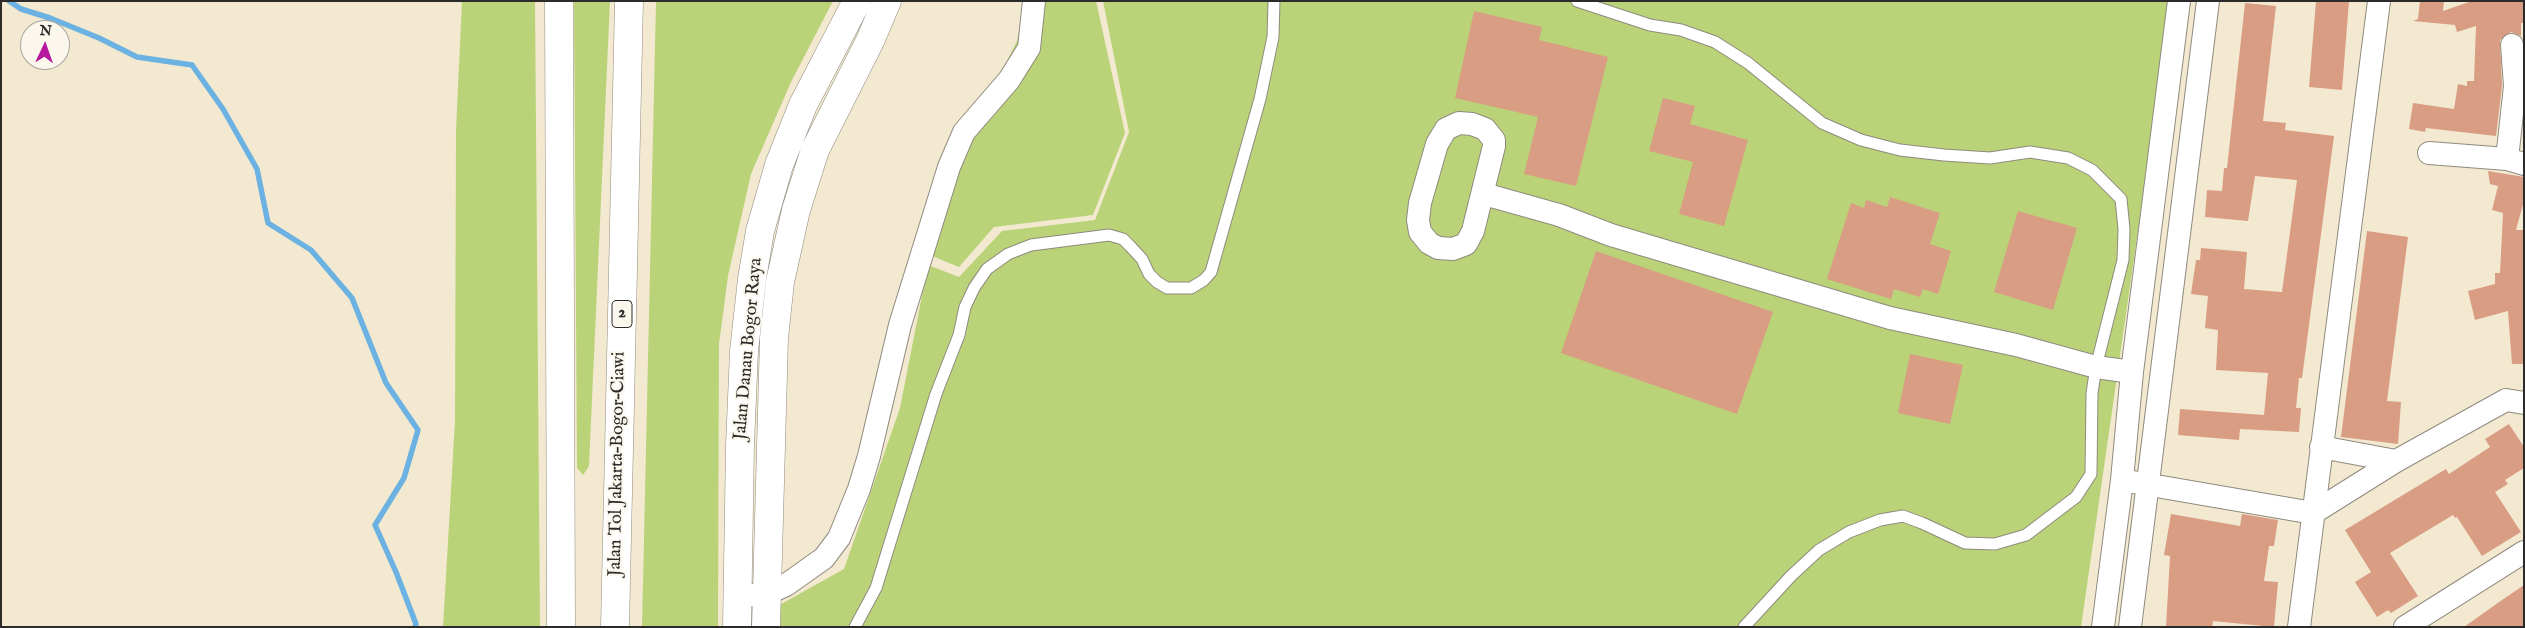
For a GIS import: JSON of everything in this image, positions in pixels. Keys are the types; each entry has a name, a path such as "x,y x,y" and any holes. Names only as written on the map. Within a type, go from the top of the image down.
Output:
{"main road":[{"path":"559,1 560,627"},
{"name":"Jalan Tol Jakarta–Bogor–Ciawi","path":"615,627 629,1"},
{"name":"Jalan Danau Bogor Raya","path":"737,627 740,444 744,351 752,279 760,231 779,166 803,105 857,1"},
{"name":"Jalan Danau Bogor Raya","path":"766,627 774,338 780,282 796,210 816,150 870,41 887,1"}],"street":[{"path":"738,596 766,594 798,578 824,558 839,538 848,519 869,456 900,325 949,166 964,132 1009,80 1029,48 1034,1"},
{"path":"2103,627 2122,480 2132,372 2179,1"},
{"path":"2130,627 2208,1"},
{"path":"2299,627 2312,512 2379,1"},
{"path":"2429,153 2516,161 2515,86 2512,45"},
{"path":"1459,123 1478,125 1485,129 1494,140 1493,158 1484,194 1473,231 1462,247 1453,249 1438,248 1424,238 1418,226 1420,204 1440,136 1451,126 1459,123"},
{"path":"1484,194 1559,216 1611,235 1890,318 2016,345 2096,367 2132,372"},
{"path":"2122,480 2312,512 2396,461 2506,400 2524,403"},
{"path":"2321,446 2396,461"},
{"path":"2405,627 2524,552"}],"lane":[{"path":"855,627 876,588 936,394 959,335 966,307 974,288 987,269 1008,254 1031,245 1109,235 1123,239 1142,259 1149,274 1167,288 1191,288 1204,280 1211,272 1260,99 1273,37 1274,1"},
{"path":"1577,1 1650,25 1681,30 1716,42 1748,63 1822,123 1861,140 1900,150 1944,155 1990,158 2030,152 2068,158 2092,170 2121,199 2124,229 2123,260 2096,367 2091,411 2090,474 2076,497 2026,535 1995,544 1965,544 1903,516 1880,520 1849,532 1819,550 1791,576 1744,627"}],"green space":[{"path":"462,1 535,1 540,627 443,627 455,421 456,130"},
{"path":"574,1 610,1 589,466 583,475 577,468"},
{"path":"656,1 833,1 791,82 751,174 728,276 719,344 718,627 642,627"},
{"path":"1026,1 1096,1 1125,133 1093,215 994,227 959,267 932,256 962,150 1017,41"},
{"path":"1103,1 2171,1 2081,627 740,627 844,569 900,408 928,265 959,277 1002,231 1095,220 1129,132"}],"building":[{"path":"2316,1 2349,1 2342,90 2309,87"},
{"path":"2420,1 2444,1 2443,11 2472,1 2524,1 2524,23 2521,23 2521,36 2511,32 2500,40 2502,86 2496,136 2426,128 2425,132 2409,129 2413,103 2454,109 2458,84 2467,86 2467,81 2474,81 2476,26 2457,32 2455,25 2413,21 2418,19"},
{"path":"2245,3 2276,6 2263,121 2286,123 2285,130 2334,136 2302,378 2299,378 2296,408 2301,408 2299,432 2240,429 2239,440 2178,435 2180,409 2264,415 2268,373 2216,370 2218,330 2205,328 2208,296 2191,294 2196,260 2200,260 2201,248 2247,252 2244,289 2282,292 2297,180 2255,176 2248,221 2205,217 2207,190 2222,191 2224,168 2227,168"},
{"path":"1474,11 1542,27 1539,40 1608,57 1576,186 1524,174 1538,117 1455,98"},
{"path":"1663,98 1695,106 1690,124 1748,140 1724,226 1679,214 1693,162 1649,151"},
{"path":"2488,171 2524,177 2524,201 2516,230 2524,230 2524,364 2512,364 2508,311 2475,320 2468,291 2495,284 2495,273 2500,273 2503,213 2492,210 2498,186 2490,184"},
{"path":"1890,197 1940,213 1930,244 1951,251 1938,294 1923,289 1920,297 1894,289 1891,299 1827,279 1851,203 1864,208 1866,200 1887,207"},
{"path":"2018,211 2077,228 2053,310 1994,292"},
{"path":"2367,231 2408,237 2387,401 2401,402 2398,444 2341,437"},
{"path":"1596,251 1773,312 1737,414 1561,353"},
{"path":"1910,354 1963,365 1950,424 1898,413"},
{"path":"2509,424 2524,447 2524,468 2505,480 2508,484 2495,492 2521,532 2482,556 2457,517 2455,518 2453,515 2390,553 2418,596 2391,613 2388,610 2377,617 2355,582 2371,572 2345,530 2446,469 2449,474 2490,447 2485,439"},
{"path":"2171,514 2240,526 2242,514 2278,520 2274,546 2269,546 2264,581 2278,582 2274,627 2213,621 2212,627 2166,627 2170,556 2164,555"},
{"path":"2524,585 2524,627 2464,627 2502,600"}],"waterway":[{"path":"9,1 21,9 50,18 99,38 137,57 192,65 223,109 257,169 268,223 311,250 352,298 386,383 418,430 404,478 375,525 396,572 416,624 415,627"}]}
